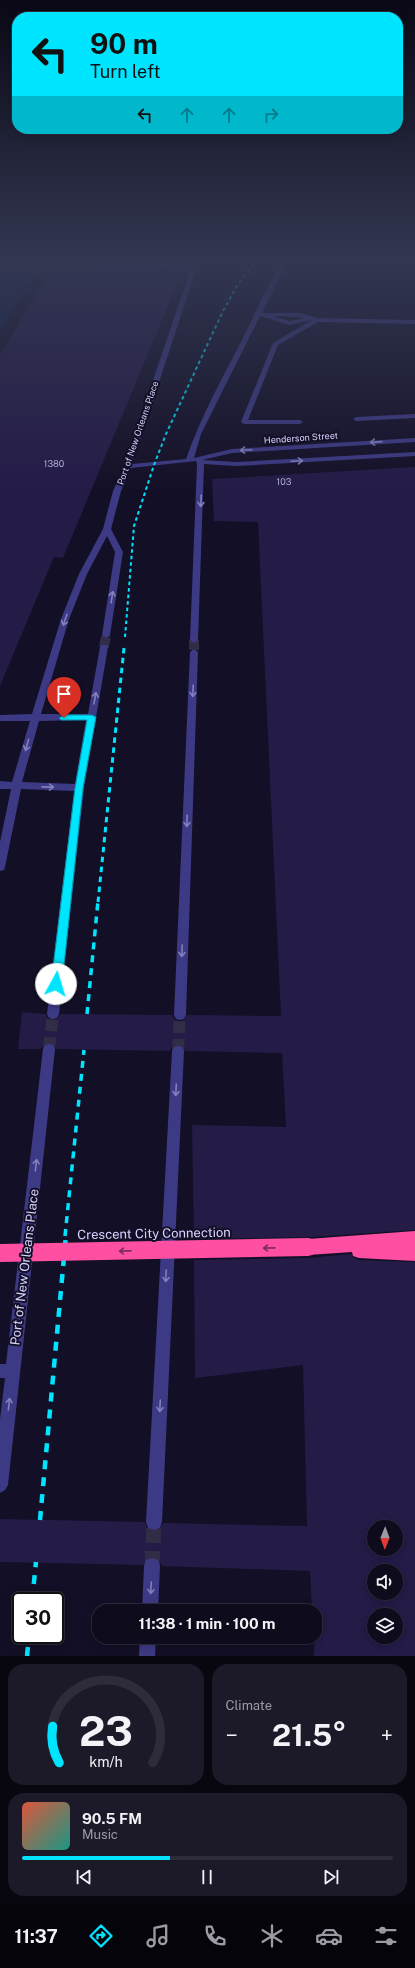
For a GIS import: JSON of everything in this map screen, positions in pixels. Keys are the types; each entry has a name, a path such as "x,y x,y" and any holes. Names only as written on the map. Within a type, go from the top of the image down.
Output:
{"highway":[{"path":"308,1247 415,1239"},
{"path":"308,1247 415,1253"},
{"name":"Crescent City Connection","path":"0,1253 308,1247"}],"street":[{"name":"Port of New Orleans Place","path":"0,867 16,787 65,619 83,574 107,529 117,491 128,466 171,337"},
{"path":"189,461 198,434 246,337"},
{"path":"287,337 275,344 244,422 300,422"},
{"path":"356,419 415,416"},
{"name":"Henderson Street","path":"128,466 189,461 232,451 415,440"},
{"path":"347,444 353,457"},
{"name":"Henderson Street","path":"189,461 236,464 415,454"},
{"path":"194,640 201,462"},
{"path":"106,636 119,552 107,529"},
{"path":"53,1014 79,788 104,647"},
{"path":"180,1015 194,652"},
{"path":"0,718 92,717"},
{"path":"0,785 16,787 79,788"},
{"name":"Port of New Orleans Place","path":"0,1485 6,1371 49,1049"},
{"path":"154,1522 178,1051"},
{"path":"150,1604 152,1566"},
{"path":"147,1656 148,1644"}],"building":[{"path":"10,337 155,337 63,558 54,557 0,686 0,354"},
{"path":"415,467 415,1230 311,1237 194,1239 192,1125 286,1127 282,1053 185,1051 183,1046 178,1045 173,1046 170,1051 56,1049 54,1044 49,1043 44,1044 41,1049 18,1049 22,1012 46,1014 48,1019 53,1020 57,1019 60,1014 173,1015 175,1020 180,1021 184,1020 187,1015 281,1016 258,522 214,521 212,479"},
{"path":"351,1254 359,1260 415,1262 415,1656 314,1656 314,1644 322,1644 322,1604 312,1604 310,1571 162,1566 159,1560 152,1557 146,1559 143,1565 0,1562 0,1519 145,1522 147,1528 154,1531 160,1529 163,1523 307,1526 303,1365 195,1378 194,1260 308,1258"}],"tunnel":[{"path":"104,647 106,636"},
{"path":"194,640 194,652"},
{"path":"49,1049 53,1014"},
{"path":"178,1051 180,1015"},
{"path":"152,1566 154,1522"}],"railway":[{"path":"125,637 134,526 166,434 211,337"},
{"path":"98,902 124,648"},
{"path":"87,1014 98,901"},
{"path":"65,1236 84,1050"},
{"path":"40,1520 66,1235"},
{"path":"33,1592 36,1562"},
{"path":"27,1656 28,1644"}],"route":[{"path":"56,984 79,788 92,717 64,718"}]}
